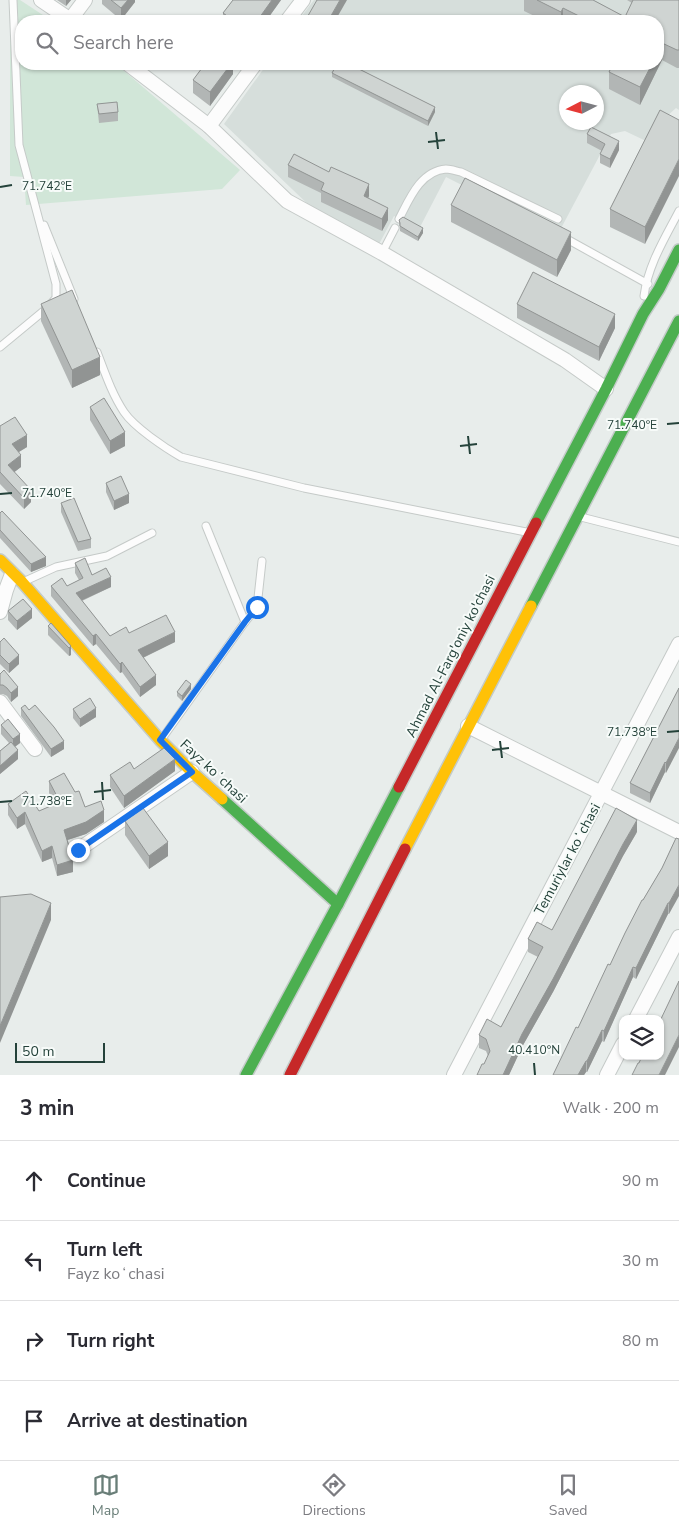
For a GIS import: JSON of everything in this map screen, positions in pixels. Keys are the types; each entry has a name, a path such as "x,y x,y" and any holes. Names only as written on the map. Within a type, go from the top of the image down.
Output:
{"main road":[{"name":"Ahmad Al-Farg'oniy ko'chasi","path":"246,1075 338,904 606,389 643,314 659,289 679,250"},
{"path":"290,1075 468,726 679,321"},
{"name":"Fayz koʻchasi","path":"0,560 160,740 192,772 338,904"}],"street":[{"path":"41,0 64,15"},
{"path":"74,15 85,0"},
{"path":"292,15 303,0"},
{"path":"136,70 209,126 287,201 382,253 565,360 606,389"},
{"path":"209,126 251,70"},
{"path":"0,612 6,590 17,578"},
{"name":"Temuriylar koʻchasi","path":"454,1075 679,644"},
{"path":"0,702 35,749"},
{"path":"468,726 679,832"},
{"path":"78,850 192,772"},
{"path":"638,1015 679,937"},
{"path":"607,1075 619,1052"}],"lane":[{"path":"13,0 15,48"},
{"path":"0,347 46,309 56,298 56,284 19,145 16,70"},
{"path":"399,220 413,193 425,178 447,169 461,172 558,219"},
{"path":"643,314 646,282 651,266 679,211"},
{"path":"44,225 78,308"},
{"path":"382,253 395,228"},
{"path":"565,238 659,289"},
{"path":"93,344 115,396 126,414 166,448 181,457 304,488 531,533"},
{"path":"578,516 679,542"},
{"path":"206,526 245,622"},
{"path":"17,578 107,556 152,533"},
{"path":"160,740 257,607 262,561"}],"shaded area":[{"path":"314,0 679,0 679,110 676,108 655,127 646,141 625,131 611,134 558,234 446,177 419,229 394,216 378,246 314,210 224,124 263,70 664,70 664,15 303,15"}],"green space":[{"path":"10,0 20,0 43,15 15,15 15,70 123,70 240,170 222,189 26,205 24,177 10,176"}],"building":[{"path":"111,0 128,0 121,8"},
{"path":"233,0 272,0 261,15 226,15 223,13"},
{"path":"317,0 340,0 331,15 308,15"},
{"path":"537,0 593,0 621,15 577,15 563,8 561,12"},
{"path":"633,0 679,0 679,50 664,44 664,15 626,15"},
{"path":"200,70 226,70 210,92 193,80"},
{"path":"334,70 361,70 435,107 428,121 332,73"},
{"path":"610,70 649,70 640,87 609,72"},
{"path":"117,102 118,112 99,114 97,104"},
{"path":"660,110 679,120 679,159 645,227 610,209"},
{"path":"589,130 597,130 619,141 610,159 600,154 605,144 587,134"},
{"path":"294,154 329,172 331,167 369,184 364,196 388,208 382,219 321,190 324,183 288,165"},
{"path":"465,178 571,232 557,260 451,205"},
{"path":"403,217 423,228 418,237 400,226 399,220"},
{"path":"533,272 615,314 599,347 517,304"},
{"path":"72,290 100,357 72,370 41,304"},
{"path":"104,398 125,432 110,441 90,407"},
{"path":"15,417 27,435 12,444 21,455 8,465 31,490 24,498 0,472 0,426"},
{"path":"121,476 129,494 114,501 106,483"},
{"path":"74,498 91,539 78,542 61,503"},
{"path":"2,511 46,557 31,564 0,530 0,513"},
{"path":"85,558 92,575 106,568 111,577 76,593 110,636 126,627 129,633 166,615 175,632 138,650 156,675 140,687 122,662 120,664 96,634 93,636 51,586 62,578 67,586 83,578 75,563"},
{"path":"23,599 32,609 17,621 8,611"},
{"path":"51,623 71,646 69,648 48,626"},
{"path":"4,638 19,655 9,664 0,655 0,642"},
{"path":"4,670 18,687 11,693 3,685 0,685 0,674"},
{"path":"186,680 191,684 182,696 177,692"},
{"path":"679,688 679,738 650,793 630,783"},
{"path":"90,698 96,708 80,719 73,709"},
{"path":"25,705 29,710 35,705 64,741 51,749 21,708"},
{"path":"8,719 20,734 13,739 1,725"},
{"path":"11,742 18,750 0,766 0,751"},
{"path":"164,748 175,759 124,796 110,775 130,762 134,769"},
{"path":"64,773 75,792 79,791 85,807 101,801 104,810 86,822 64,830 73,860 57,865 52,846 42,851 25,812 17,818 8,804 26,791 39,811 60,802 49,781"},
{"path":"143,808 168,842 149,856 125,821"},
{"path":"616,808 637,820 522,1034 503,1075 477,1075 490,1051 486,1039 479,1035 487,1019 501,1027 543,947 528,939 537,922 552,930"},
{"path":"676,838 679,839 679,885 636,968 633,967 604,1031 602,1030 578,1075 553,1075 576,1027 578,1028 608,964 610,965 642,900 662,868"},
{"path":"31,894 51,903 0,1026 0,897"},
{"path":"679,981 679,1035 659,1075 632,1075 640,1060 664,1060 663,1015"}],"traffic: fast":[{"path":"536,523 643,314 659,289 679,250"},
{"path":"531,606 679,321"},
{"path":"246,1075 399,787"},
{"path":"222,799 338,904"}],"traffic: slow":[{"path":"0,560 22,582 160,740 222,799"},
{"path":"405,849 531,606"}],"traffic: jam":[{"path":"399,787 536,523"},
{"path":"290,1075 405,849"}],"route":[{"path":"78,850 192,772 160,740 257,607"}]}
